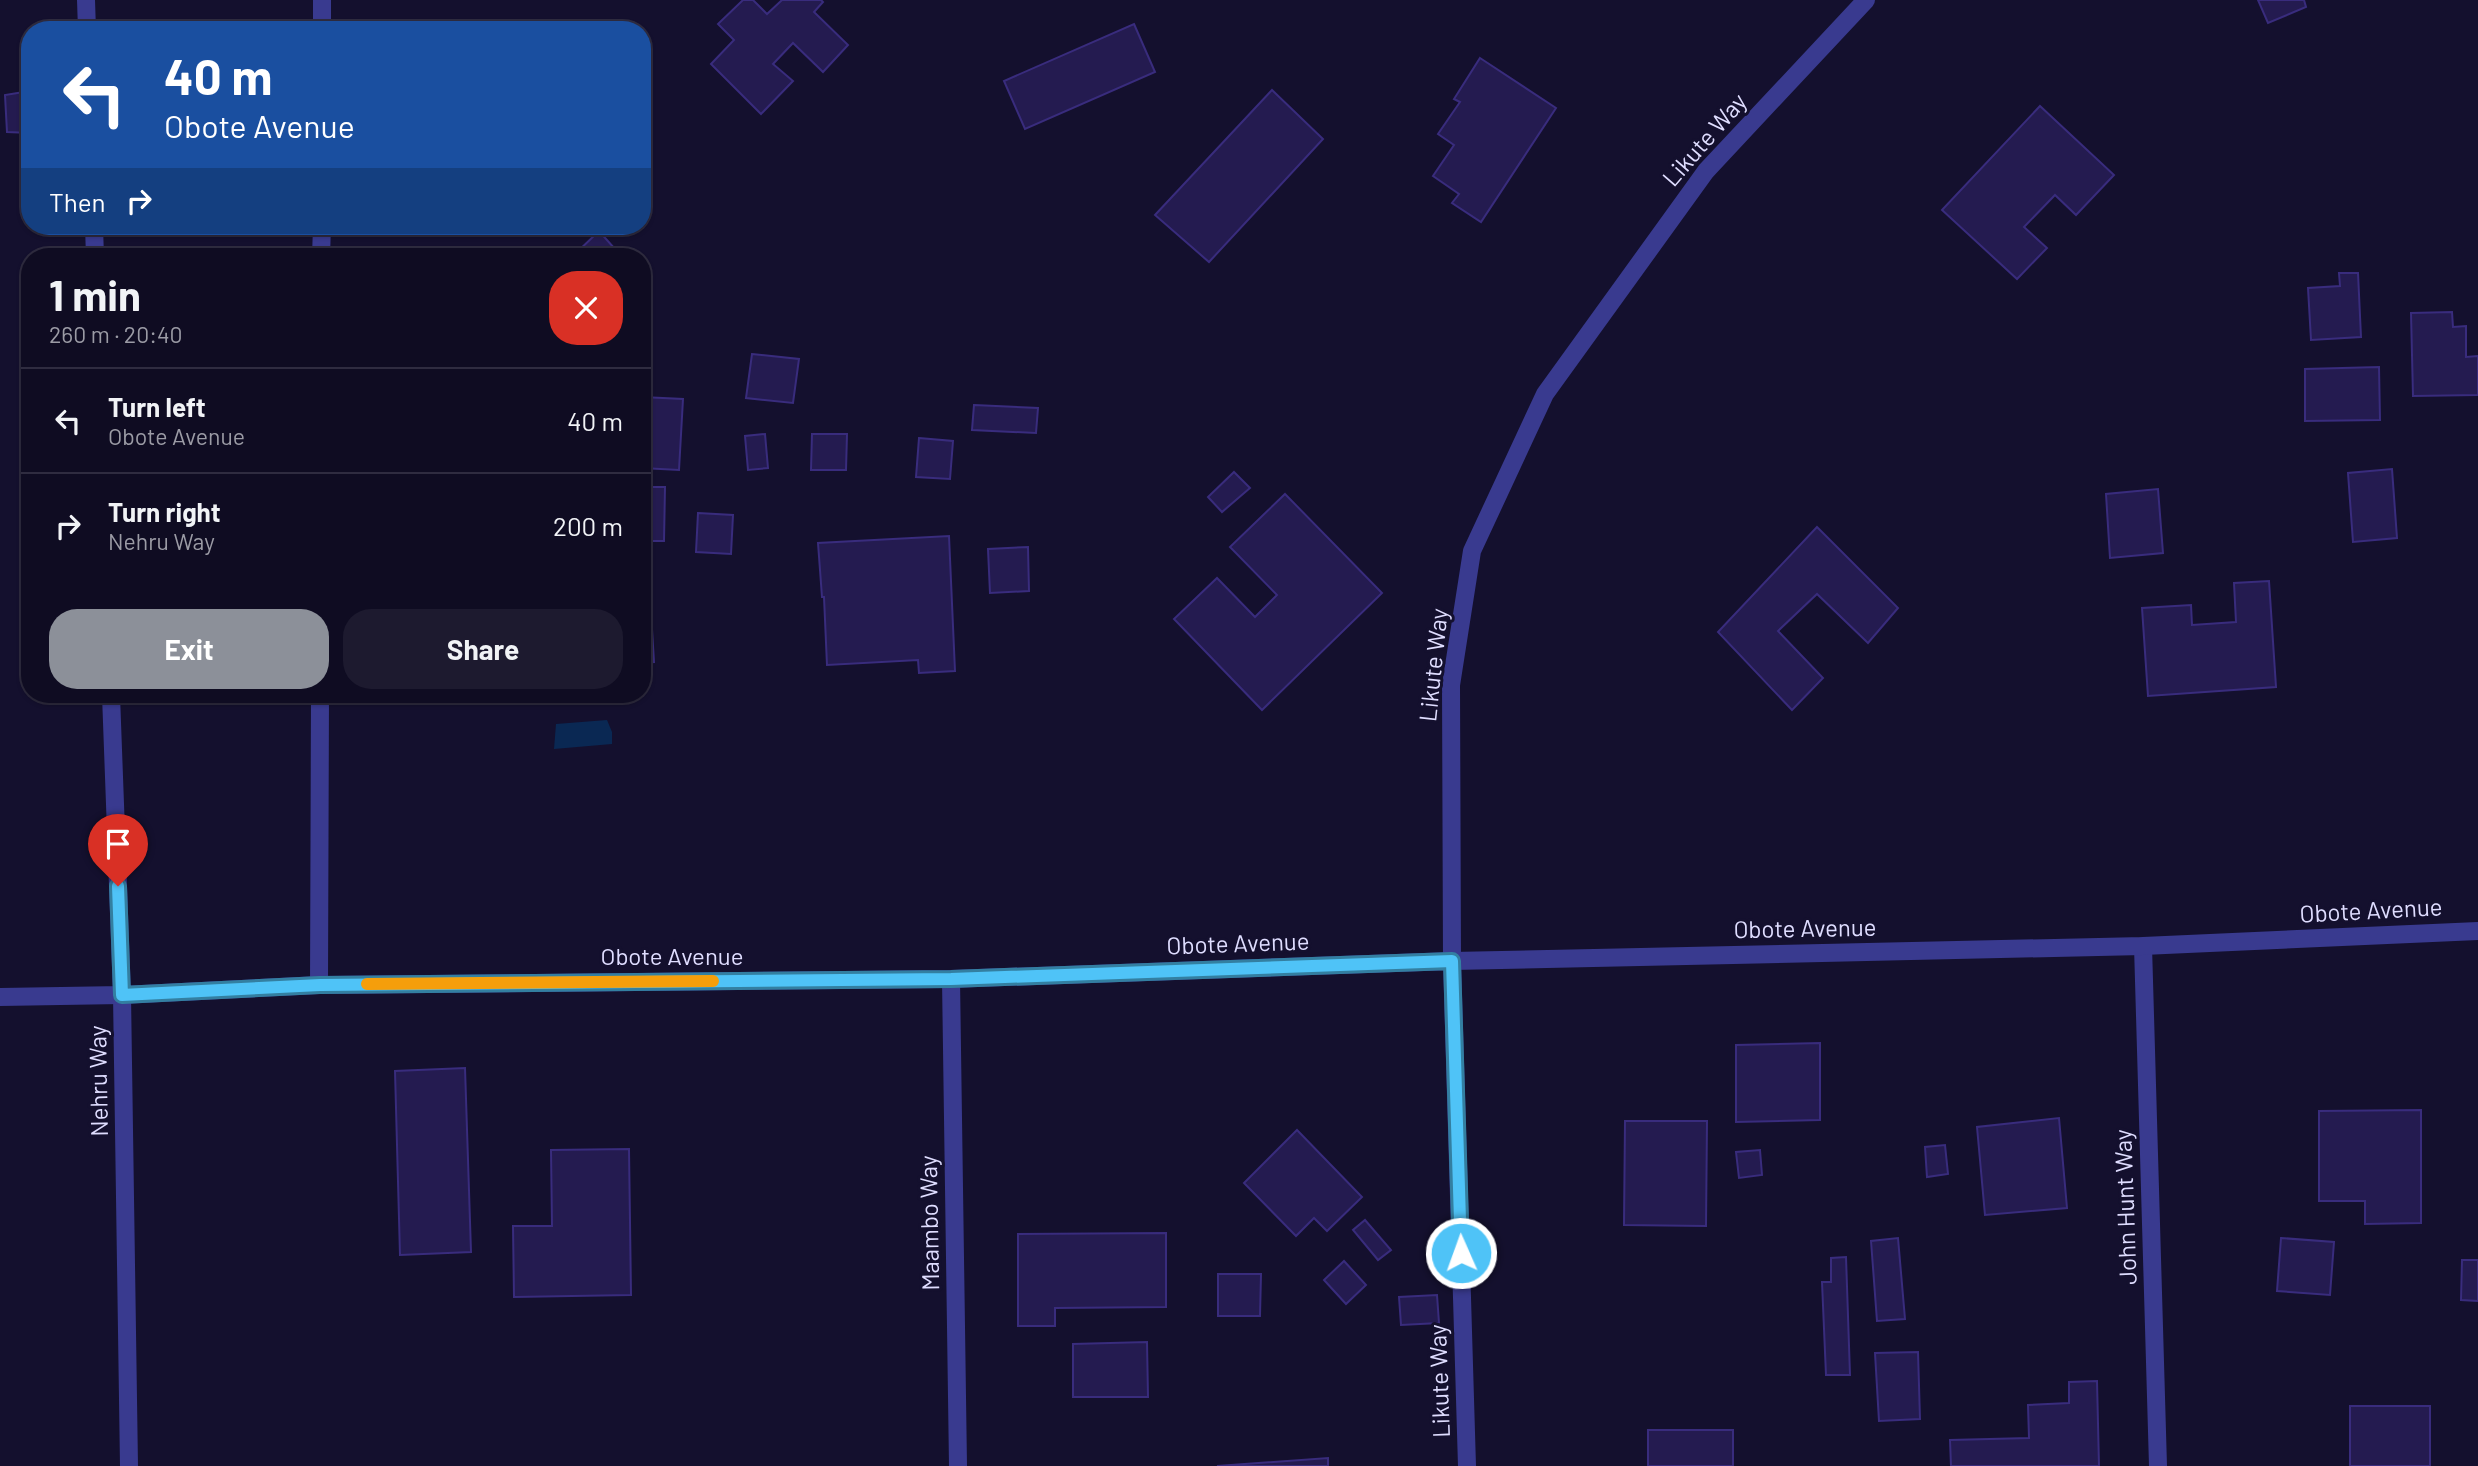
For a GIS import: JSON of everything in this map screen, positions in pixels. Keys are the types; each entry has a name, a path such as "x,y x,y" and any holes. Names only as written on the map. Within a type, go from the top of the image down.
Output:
{"street":[{"path":"86,0 87,21"},
{"path":"322,0 322,21"},
{"name":"Likute Way","path":"1467,1466 1452,961 1451,685 1472,551 1545,394 1706,171 1866,0"},
{"name":"Nehru Way","path":"111,703 122,995 129,1466"},
{"path":"320,703 320,985"},
{"name":"Obote Avenue","path":"0,997 122,995 320,985 951,979 1452,961 2143,946 2478,931"},
{"name":"John Hunt Way","path":"2143,946 2158,1466"},
{"name":"Maambo Way","path":"951,979 958,1466"}],"water":[{"path":"607,720 612,732 612,744 554,749 556,724"}],"building":[{"path":"743,0 753,0 767,14 782,0 821,0 823,2 814,12 848,45 823,72 793,43 773,64 793,81 761,114 711,64 734,40 718,24"},
{"path":"2258,0 2304,0 2306,7 2268,23"},
{"path":"1134,24 1155,72 1025,129 1004,81"},
{"path":"1480,58 1556,108 1481,222 1452,203 1459,194 1433,176 1454,145 1438,134 1460,102 1454,99"},
{"path":"1272,90 1323,139 1209,262 1155,215"},
{"path":"21,92 21,133 7,132 5,95"},
{"path":"2040,106 2114,175 2076,215 2055,195 2024,227 2047,248 2017,279 1942,210"},
{"path":"595,235 603,235 614,248 581,248"},
{"path":"2339,273 2358,273 2361,337 2311,340 2308,288 2340,286"},
{"path":"2452,312 2453,327 2466,326 2466,357 2478,356 2478,395 2413,396 2411,313"},
{"path":"752,354 799,359 793,403 746,398"},
{"path":"2379,367 2380,420 2305,421 2305,369"},
{"path":"651,397 683,399 679,470 651,468"},
{"path":"974,405 1038,408 1036,433 972,430"},
{"path":"765,434 768,468 748,470 745,436"},
{"path":"812,434 847,434 846,470 811,470"},
{"path":"919,438 953,441 950,479 916,477"},
{"path":"2392,469 2397,538 2353,542 2348,473"},
{"path":"1234,472 1250,488 1222,512 1208,497"},
{"path":"651,487 665,487 664,541 651,541"},
{"path":"2158,489 2163,553 2110,558 2106,494"},
{"path":"1285,494 1382,593 1262,710 1174,619 1217,578 1255,617 1277,595 1230,547"},
{"path":"698,513 733,515 731,554 696,552"},
{"path":"1817,527 1898,608 1868,643 1817,594 1778,631 1823,678 1792,710 1718,632"},
{"path":"949,536 955,671 919,673 918,660 827,665 818,543"},
{"path":"1028,547 1029,591 990,593 988,549"},
{"path":"2269,581 2276,687 2148,696 2142,608 2191,605 2192,625 2236,622 2234,583"},
{"path":"651,612 654,662 651,662"},
{"path":"1820,1043 1820,1120 1736,1122 1736,1045"},
{"path":"465,1068 471,1252 400,1255 395,1071"},
{"path":"2421,1110 2421,1223 2365,1224 2365,1201 2319,1201 2319,1111"},
{"path":"2059,1118 2067,1208 1985,1215 1977,1127"},
{"path":"1625,1121 1707,1121 1706,1226 1624,1225"},
{"path":"1297,1130 1362,1197 1327,1231 1314,1218 1296,1236 1244,1183"},
{"path":"1945,1145 1948,1174 1927,1177 1925,1147"},
{"path":"629,1149 631,1295 514,1297 513,1226 552,1226 551,1150"},
{"path":"1760,1150 1762,1175 1739,1178 1736,1152"},
{"path":"1365,1220 1391,1250 1378,1260 1353,1230"},
{"path":"1166,1233 1166,1307 1055,1308 1055,1326 1018,1326 1018,1234"},
{"path":"1898,1238 1905,1319 1877,1321 1871,1241"},
{"path":"2281,1238 2334,1242 2330,1295 2277,1291"},
{"path":"1846,1257 1850,1375 1826,1375 1822,1282 1831,1282 1831,1258"},
{"path":"2462,1260 2478,1260 2478,1301 2461,1300"},
{"path":"1344,1261 1366,1285 1346,1304 1324,1280"},
{"path":"1218,1274 1261,1274 1260,1316 1218,1316"},
{"path":"1437,1295 1439,1323 1401,1325 1399,1297"},
{"path":"1147,1342 1148,1397 1073,1397 1073,1344"},
{"path":"1918,1352 1920,1419 1879,1421 1875,1353"},
{"path":"2097,1381 2099,1466 1951,1466 1950,1440 2029,1438 2028,1405 2069,1403 2069,1382"},
{"path":"2350,1406 2430,1406 2430,1466 2350,1466"},
{"path":"1648,1430 1733,1430 1733,1466 1648,1466"},
{"path":"1328,1458 1328,1466 1217,1466"}],"slow traffic":[{"path":"367,984 713,981"}],"route":[{"path":"118,886 122,995 320,985 951,979 1452,961 1461,1253"}]}
